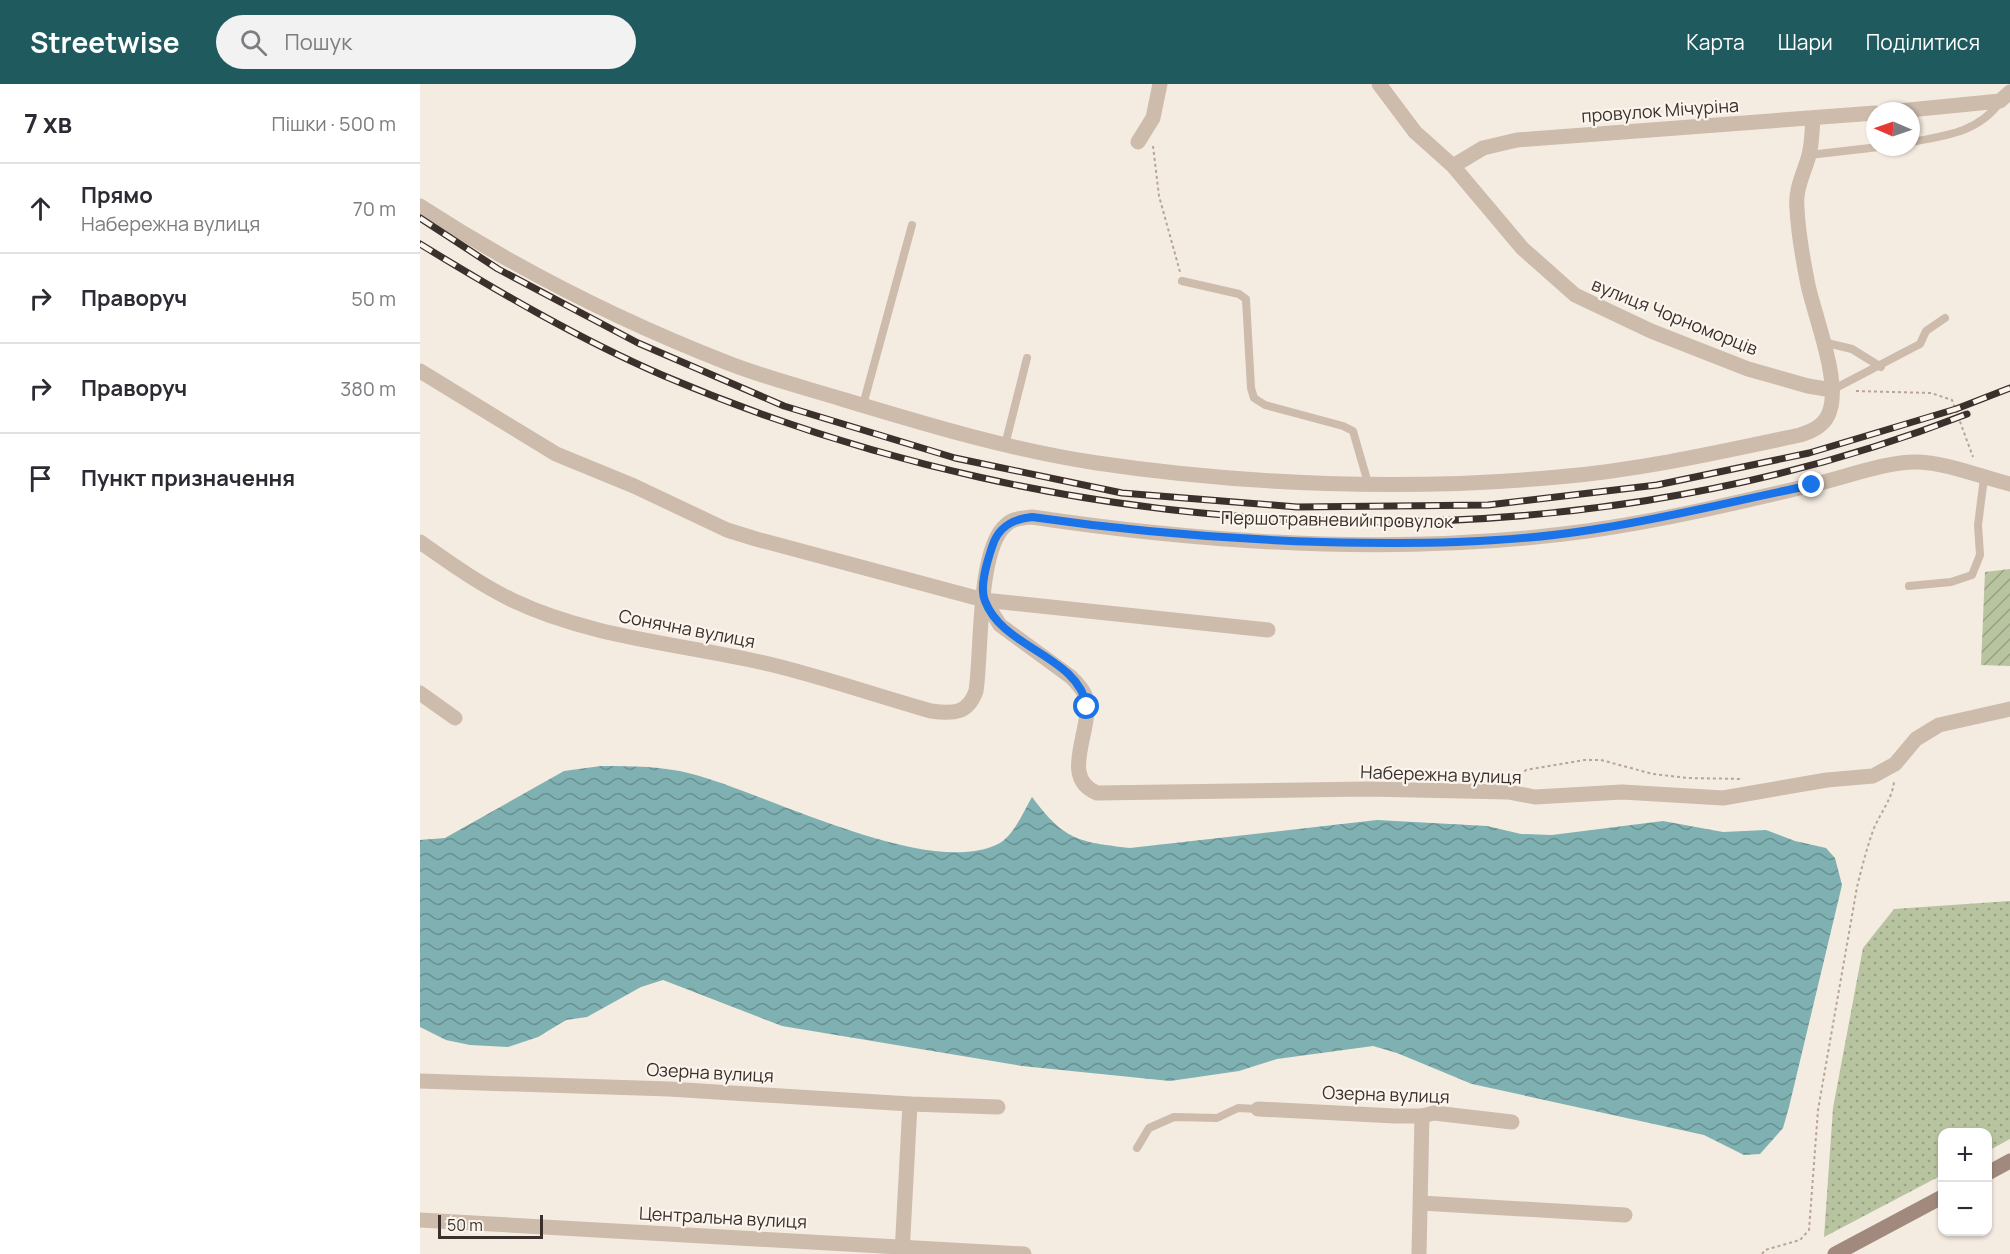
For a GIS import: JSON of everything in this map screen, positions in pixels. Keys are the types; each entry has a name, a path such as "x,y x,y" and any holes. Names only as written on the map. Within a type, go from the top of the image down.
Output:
{"main road":[{"path":"1992,1171 2010,1161"},
{"path":"1835,1254 1938,1199"}],"street":[{"path":"1146,142 1160,84"},
{"name":"вулиця Чорноморців","path":"1379,84 1415,132 1452,166 1522,248 1575,295 1651,331 1748,369 1808,386 1832,390"},
{"path":"1920,108 2005,97"},
{"name":"провулок Мічуріна","path":"1452,166 1483,148 1517,140 1866,114"},
{"path":"420,206 538,276 613,315 731,365 1005,445 1095,463 1182,474 1298,482 1368,483 1557,478 1620,471 1812,432 1829,413 1832,390 1823,342 1808,286 1797,207 1800,178 1809,155 1813,119"},
{"path":"420,371 556,454 634,486 727,530 984,600 1268,630"},
{"name":"Першотравневий провулок","path":"984,600 985,578 992,545 1007,523 1019,518 1032,517 1165,534 1252,539 1375,543 1479,540 1600,528 1812,485 1907,462 1933,464 1979,477"},
{"path":"1979,477 2010,484"},
{"name":"Сонячна вулиця","path":"420,542 475,580 514,601 602,632 773,665 930,711 962,711 973,699 976,691 984,600"},
{"name":"Набережна вулиця","path":"984,600 1000,625 1071,677 1085,695 1086,720 1077,768 1081,781 1087,789 1097,793 1366,789 1508,792 1535,797 1622,792 1723,798 1827,780 1873,776 1895,764 1916,739 1939,724 2010,709"},
{"path":"420,693 455,718"},
{"name":"Озерна вулиця","path":"420,1081 669,1089 910,1104 998,1107"},
{"path":"902,1250 910,1104"},
{"name":"Озерна вулиця","path":"1258,1109 1422,1116 1434,1113 1512,1122"},
{"path":"1419,1254 1422,1116"},
{"path":"1421,1203 1625,1215"},
{"name":"Центральна вулиця","path":"420,1220 902,1250 1024,1254"}],"lane":[{"path":"1920,140 1968,129 1985,120 2005,97"},
{"path":"1809,155 1866,148"},
{"path":"864,405 912,225"},
{"path":"1182,281 1239,294 1246,299 1251,388 1254,398 1265,405 1343,426 1353,431 1368,483"},
{"path":"1832,390 1881,367 1920,344 1926,331 1945,318"},
{"path":"1823,342 1852,349 1881,367"},
{"path":"1005,445 1027,358"},
{"path":"1909,586 1951,582 1972,575 1980,555 1979,477"},
{"path":"1137,1148 1149,1128 1174,1117 1217,1118 1238,1108 1258,1109"}],"path":[{"path":"1146,142 1182,281"},
{"path":"1856,391 1931,393 1952,400 1973,452 1979,477"},
{"path":"1508,792 1519,775 1526,770 1584,760 1620,763 1653,774 1688,778 1735,777 1751,780"},
{"path":"1762,1254 1765,1250 1800,1240 1809,1230 1818,1110 1857,887 1875,825 1893,792 1895,764"}],"green space":[{"path":"2010,569 2010,666 1981,665 1985,572"},
{"path":"2010,901 2010,1139 1992,1149 1992,1128 1938,1128 1938,1177 1824,1237 1833,1108 1863,948 1894,909"}],"water":[{"path":"601,766 636,766 681,771 724,784 847,829 890,842 931,850 968,852 998,844 1009,836 1032,797 1054,822 1074,836 1097,844 1130,848 1377,820 1487,826 1521,834 1552,835 1663,821 1723,832 1766,830 1795,841 1826,848 1835,858 1842,885 1783,1128 1760,1154 1744,1155 1704,1135 1472,1084 1397,1053 1373,1046 1277,1059 1239,1071 1170,1081 1022,1066 782,1026 663,980 641,987 587,1017 566,1020 538,1037 508,1047 470,1045 446,1040 420,1027 420,840 445,838 564,771"}],"railway":[{"path":"420,218 498,269 638,343 784,406 955,458 1122,493 1297,507 1488,505 1657,485 1809,453 1956,409 2010,388"},
{"path":"420,244 539,314 631,361 662,375 818,433 980,477 1145,507 1312,520 1479,519 1645,501 1809,466 1967,414"}],"route":[{"path":"1087,707 1085,695 1080,686 1000,625 984,600 985,578 992,545 998,533 1007,523 1019,518 1032,517 1165,534 1375,543 1436,542 1522,538 1589,530 1812,485"}]}
